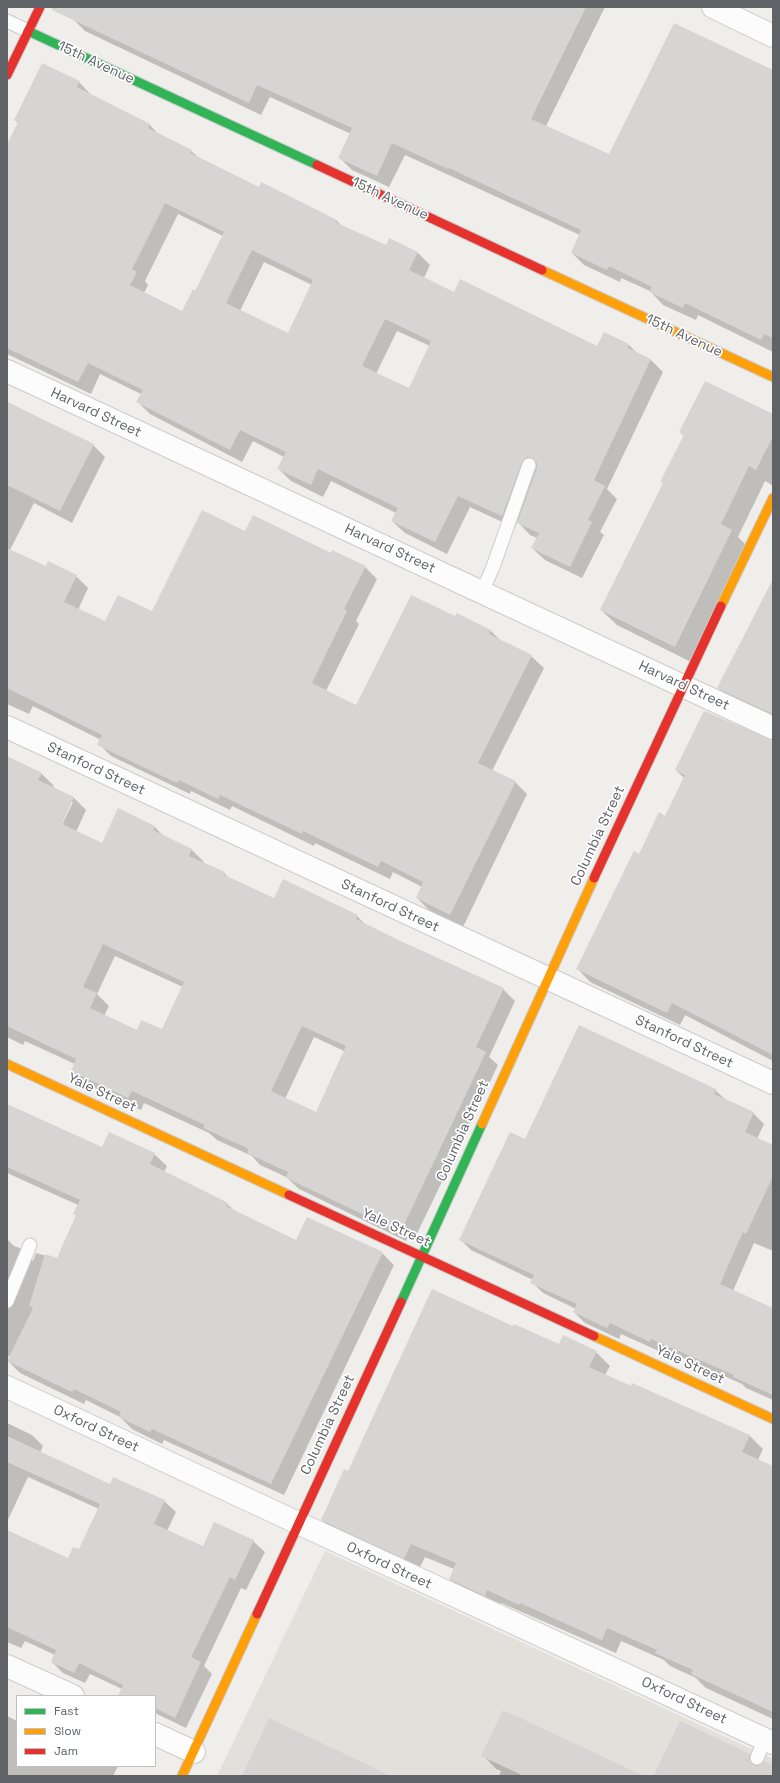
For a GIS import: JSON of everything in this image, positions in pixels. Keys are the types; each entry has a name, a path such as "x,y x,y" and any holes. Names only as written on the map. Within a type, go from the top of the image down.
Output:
{"street":[{"path":"7,75 40,7"},
{"path":"713,7 773,36"},
{"name":"15th Avenue","path":"28,31 773,377"},
{"name":"Harvard Street","path":"7,371 773,728"},
{"name":"Columbia Street","path":"182,1776 422,1256 547,979 683,686 773,498"},
{"name":"Stanford Street","path":"7,727 773,1083"},
{"name":"Yale Street","path":"7,1064 773,1420"},
{"name":"Oxford Street","path":"7,1387 298,1523 765,1746"},
{"path":"7,1666 70,1695"},
{"path":"156,1734 194,1752"}],"lane":[{"name":"15th Avenue","path":"7,21 28,31"},
{"path":"482,592 493,567 528,464"},
{"path":"7,1302 30,1245"}],"shaded area":[{"path":"325,1551 773,1759 773,1776 217,1776"}],"building":[{"path":"52,7 586,7 531,119 609,154 674,23 773,70 773,338 764,334 761,340 685,303 683,308 649,292 652,287 609,266 607,270 571,253 581,230 449,168 448,169 392,143 377,176 338,158 352,128 257,85 249,103 52,10"},
{"path":"42,63 80,81 77,87 150,124 148,128 192,150 190,153 259,187 261,182 337,220 335,222 386,245 389,238 418,252 409,270 454,292 460,279 597,346 604,332 629,344 628,348 651,359 594,480 605,486 588,520 592,522 570,567 531,548 539,533 517,523 537,468 537,463 532,458 527,457 522,462 502,516 458,496 435,542 391,521 398,508 318,469 311,485 277,469 286,452 240,430 230,450 136,402 143,390 88,363 78,382 7,348 7,144 18,122 14,120","holes":["165,203 224,232 195,291 193,289 182,311 130,285 137,272 132,269","252,250 313,280 288,333 226,303","385,319 431,341 409,388 362,366"]},
{"path":"705,381 773,414 773,436 756,470 749,466 721,524 732,530 675,647 600,610 663,483 660,482 684,435 679,432"},
{"path":"7,402 94,444 60,511 7,485"},
{"path":"202,510 245,531 253,515 331,553 332,550 366,566 344,609 347,611 312,683 356,705 411,595 455,616 457,613 491,630 489,634 532,655 478,763 516,781 450,915 416,898 423,882 381,861 378,867 303,831 302,834 220,795 218,799 179,780 177,783 97,745 102,735 7,688 7,548 46,566 48,561 77,575 64,602 105,621 118,595 152,611"},
{"path":"773,579 773,714 717,688"},
{"path":"704,711 773,740 773,1055 672,1003 667,1013 576,969 634,851 639,854 659,812 665,816 685,775 675,770"},
{"path":"7,756 42,773 38,780 74,797 62,824 102,843 118,808 155,826 153,830 192,849 189,856 225,872 224,875 274,898 283,879 358,915 356,919 394,938 504,988 476,1047 486,1052 402,1229 395,1226 394,1229 286,1178 288,1172 247,1153 249,1149 203,1128 205,1125 132,1091 128,1098 71,1071 76,1059 7,1026","holes":["103,944 184,982 162,1029 141,1020 137,1030 90,1008 97,993 83,987","302,1026 346,1046 316,1112 271,1091"]},
{"path":"579,1025 716,1089 714,1094 754,1112 745,1132 773,1145 773,1176 746,1234 743,1232 720,1284 773,1308 773,1395 733,1377 734,1375 651,1339 650,1342 610,1323 607,1328 573,1312 577,1304 530,1283 534,1275 459,1240 510,1132 525,1139"},
{"path":"7,1104 102,1147 109,1132 155,1153 150,1164 228,1203 226,1206 296,1240 307,1217 383,1252 271,1484 152,1429 150,1432 119,1417 121,1412 74,1389 72,1392 7,1361 33,1308 29,1306 45,1254 57,1258 76,1215 73,1214 80,1200 7,1167"},
{"path":"432,1289 513,1326 514,1324 559,1344 563,1335 597,1351 589,1367 631,1386 632,1383 750,1435 742,1452 773,1466 773,1712 691,1674 693,1670 655,1653 657,1650 607,1628 602,1640 520,1603 519,1605 487,1590 485,1596 449,1579 456,1563 411,1544 404,1559 321,1520 344,1469 348,1471"},
{"path":"7,1436 110,1484 113,1477 165,1500 154,1524 203,1546 214,1522 254,1540 235,1580 230,1577 191,1657 201,1662 175,1718 156,1708 156,1695 118,1695 123,1685 79,1663 74,1673 51,1662 56,1650 7,1627 7,1530 68,1558 73,1547 79,1549 100,1504 7,1462"},
{"path":"503,1710 644,1776 524,1776 481,1756"},
{"path":"269,1718 391,1776 242,1776"},
{"path":"680,1721 750,1754 749,1759 754,1765 758,1766 764,1761 773,1765 773,1776 653,1776"}],"traffic: fast":[{"path":"28,31 317,165"},
{"path":"401,1302 482,1124"}],"traffic: slow":[{"path":"542,270 773,377"},
{"path":"721,606 773,498"},
{"path":"482,1124 594,878"},
{"path":"7,1064 289,1195"},
{"path":"594,1336 773,1419"},
{"path":"182,1776 257,1614"}],"traffic: jam":[{"path":"7,75 40,7"},
{"path":"317,165 542,270"},
{"path":"594,878 721,606"},
{"path":"289,1195 594,1336"},
{"path":"257,1614 401,1302"}]}
